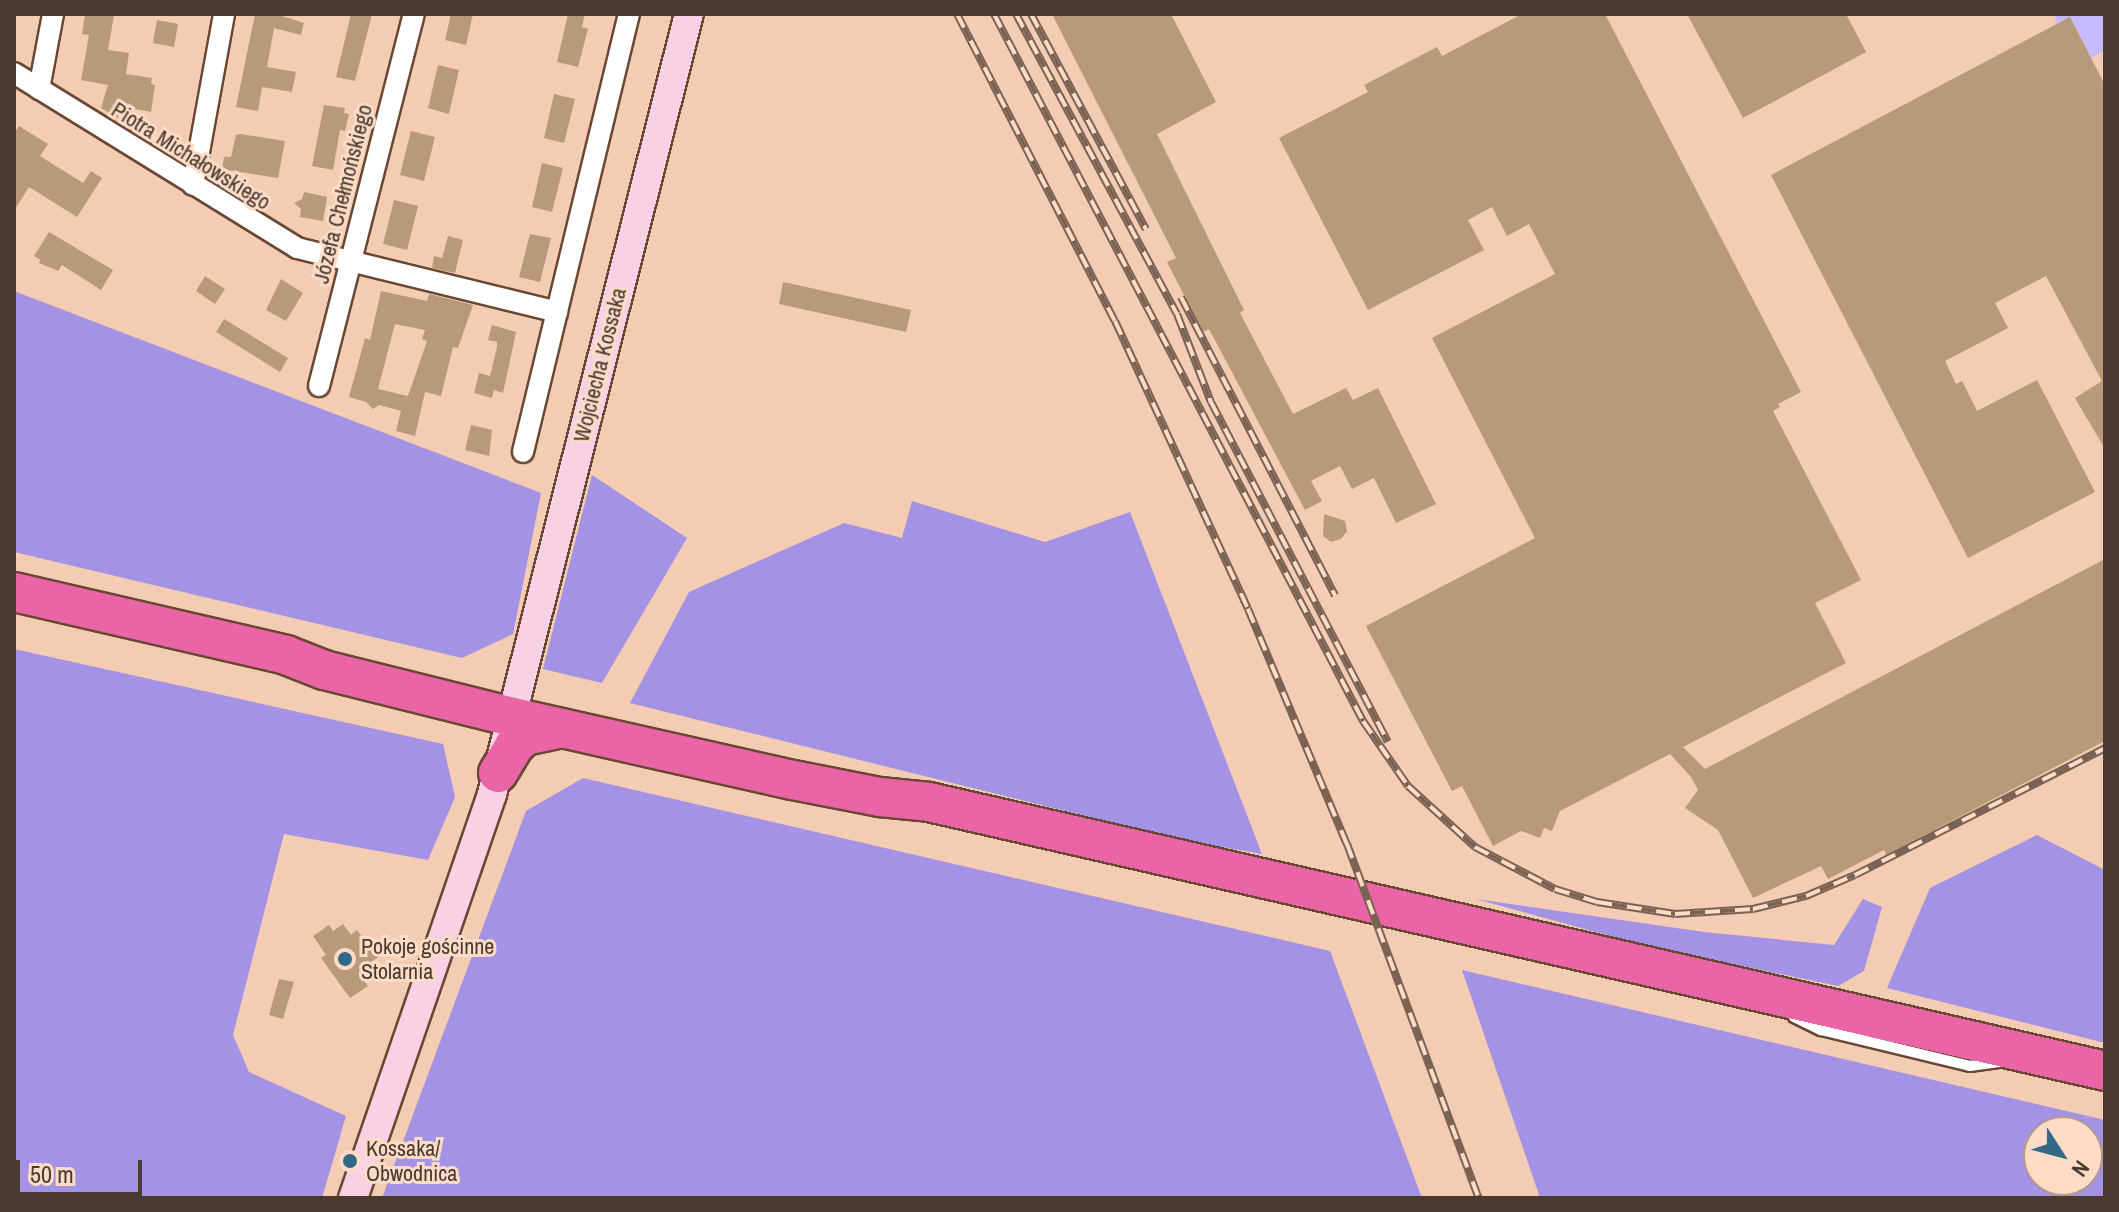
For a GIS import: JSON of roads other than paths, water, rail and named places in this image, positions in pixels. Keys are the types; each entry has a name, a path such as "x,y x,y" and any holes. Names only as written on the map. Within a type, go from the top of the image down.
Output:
{"highway":[{"path":"14,592 286,655 324,670 885,784 929,802"},
{"path":"504,708 562,728 793,780 880,797 929,802 2099,1072"},
{"path":"500,765 500,728 504,708"},
{"path":"500,765 525,736 562,728"}],"street":[{"path":"39,89 53,14"},
{"path":"193,185 224,14"},
{"name":"Józefa Chełmońskiego","path":"319,386 414,14"},
{"path":"523,452 629,14"},
{"name":"Wojciecha Kossaka","path":"504,708 689,14"},
{"name":"Piotra Michałowskiego","path":"14,73 297,248 351,264 557,312"},
{"path":"353,1198 500,765"}],"railway":[{"path":"957,14 1115,321 1248,609 1347,844 1479,1198"},
{"path":"994,14 1363,721 1408,786 1475,847 1555,889 1597,902 1675,914 1753,909 1806,896 1855,875 2105,748"},
{"path":"1016,14 1177,314 1211,402 1388,742"},
{"path":"1031,14 1146,229"},
{"path":"1181,297 1335,596"}],"place":[{"name":"Pokoje gościnne Stolarnia","path":"345,959"},
{"name":"Kossaka/ Obwodnica","path":"350,1161"}]}
